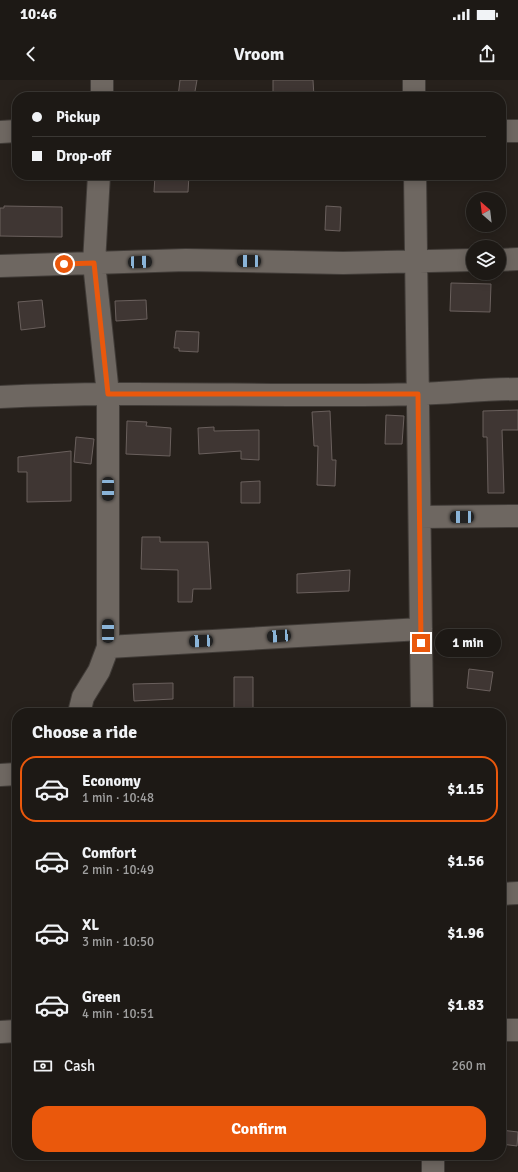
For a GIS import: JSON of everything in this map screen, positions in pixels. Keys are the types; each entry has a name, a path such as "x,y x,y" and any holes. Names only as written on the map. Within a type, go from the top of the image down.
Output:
{"street":[{"path":"102,80 102,92"},
{"path":"414,80 414,92"},
{"path":"506,131 518,130"},
{"path":"0,132 12,131"},
{"path":"81,708 84,697 99,671 108,647 108,394 94,263 99,180"},
{"path":"415,180 422,708"},
{"path":"506,260 518,259"},
{"path":"0,266 186,260 344,263 466,260"},
{"path":"0,397 69,394 418,394 518,389"},
{"path":"420,517 518,516"},
{"path":"108,647 421,629"},
{"path":"0,775 12,774"},
{"path":"506,894 518,893"},
{"path":"506,1030 518,1030"},
{"path":"0,1032 12,1031"},
{"path":"433,1160 433,1172"}],"building":[{"path":"180,80 197,80 195,92 179,92"},
{"path":"273,80 313,80 314,92 273,92"},
{"path":"155,180 189,180 188,192 154,192"},
{"path":"4,206 62,207 62,237 0,236 0,208 4,208"},
{"path":"326,206 341,207 340,231 325,230"},
{"path":"451,283 491,284 490,312 450,311"},
{"path":"42,300 45,327 21,330 18,302"},
{"path":"146,300 147,319 116,321 115,301"},
{"path":"176,331 199,332 198,352 179,351 179,348 174,348"},
{"path":"518,410 518,430 502,430 504,493 488,493 487,437 483,437 483,411"},
{"path":"330,411 332,460 336,460 335,486 317,485 318,446 314,446 312,412"},
{"path":"386,415 404,416 402,444 385,444"},
{"path":"127,421 147,422 146,426 171,428 170,456 126,454"},
{"path":"214,427 214,431 259,430 259,460 241,459 241,451 199,454 198,428"},
{"path":"76,437 94,439 91,464 74,462"},
{"path":"71,451 71,501 27,502 27,472 18,472 18,457"},
{"path":"260,481 260,503 241,503 241,482"},
{"path":"142,537 160,537 160,542 208,542 211,589 193,589 192,602 178,602 178,570 141,569"},
{"path":"350,570 349,591 297,593 297,574"},
{"path":"469,669 493,672 490,691 467,688"},
{"path":"234,677 253,677 253,708 234,708"},
{"path":"173,683 173,699 134,701 133,684"},
{"path":"506,1131 518,1132 517,1146 506,1145"}],"route":[{"path":"64,264 94,263 108,394 418,394 421,643"}]}
